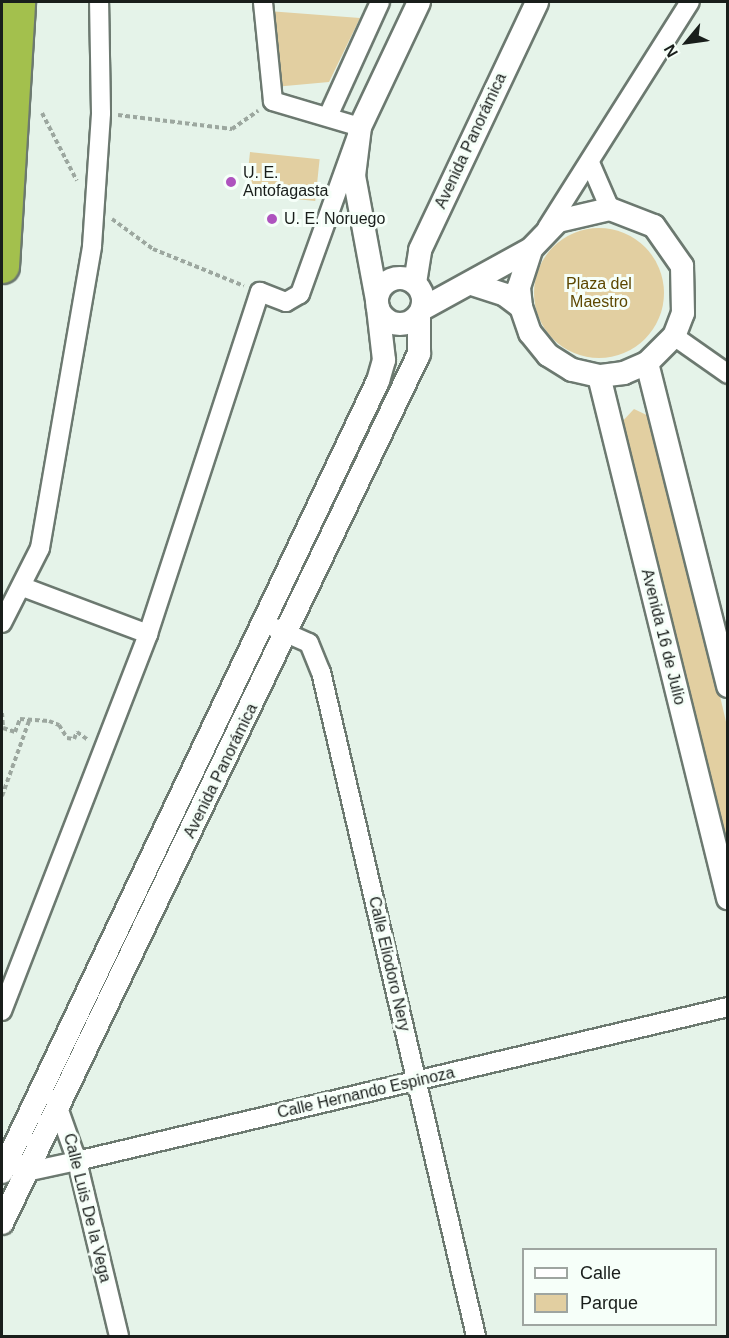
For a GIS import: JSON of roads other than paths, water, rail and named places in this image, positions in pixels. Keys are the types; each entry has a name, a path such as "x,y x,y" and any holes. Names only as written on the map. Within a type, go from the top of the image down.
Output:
{"highway":[{"path":"2,266 18,2"}],"street":[{"path":"2,623 23,587 40,548 96,208 101,113 99,2"},
{"path":"2,1011 148,634 260,292 286,302 300,294 360,127 329,114 273,101 263,2"},
{"path":"329,114 380,2"},
{"name":"Avenida Panorámica","path":"50,1097 263,622 378,381 384,360 378,304 354,176 360,127 419,2"},
{"name":"Avenida Panorámica","path":"2,1222 11,1169 288,634 419,354 423,298 420,250 537,2"},
{"path":"423,298 407,324 393,324 378,304 388,282 423,298 472,284 537,241 574,213 609,209 654,226 678,258 686,289 674,336 648,363 599,376 572,370 548,355 530,333 520,307 519,287 537,241 591,165 690,2"},
{"path":"591,165 609,209"},
{"path":"472,284 490,288 520,307"},
{"path":"674,336 728,374"},
{"path":"648,363 728,686"},
{"name":"Avenida 16 de Julio","path":"599,376 728,898"},
{"path":"23,587 148,634"},
{"name":"Calle Eliodoro Nery","path":"263,622 309,643 321,672 476,1336"},
{"name":"Calle Hernando Espinoza","path":"11,1169 77,1161 728,1007"},
{"name":"Calle Luis De la Vega","path":"50,1097 77,1161 119,1336"}],"place":[{"name":"U. E. Antofagasta","path":"231,182"},
{"name":"U. E. Noruego","path":"272,219"}],"park label":[{"name":"Plaza del Maestro","path":"599,293"}]}
